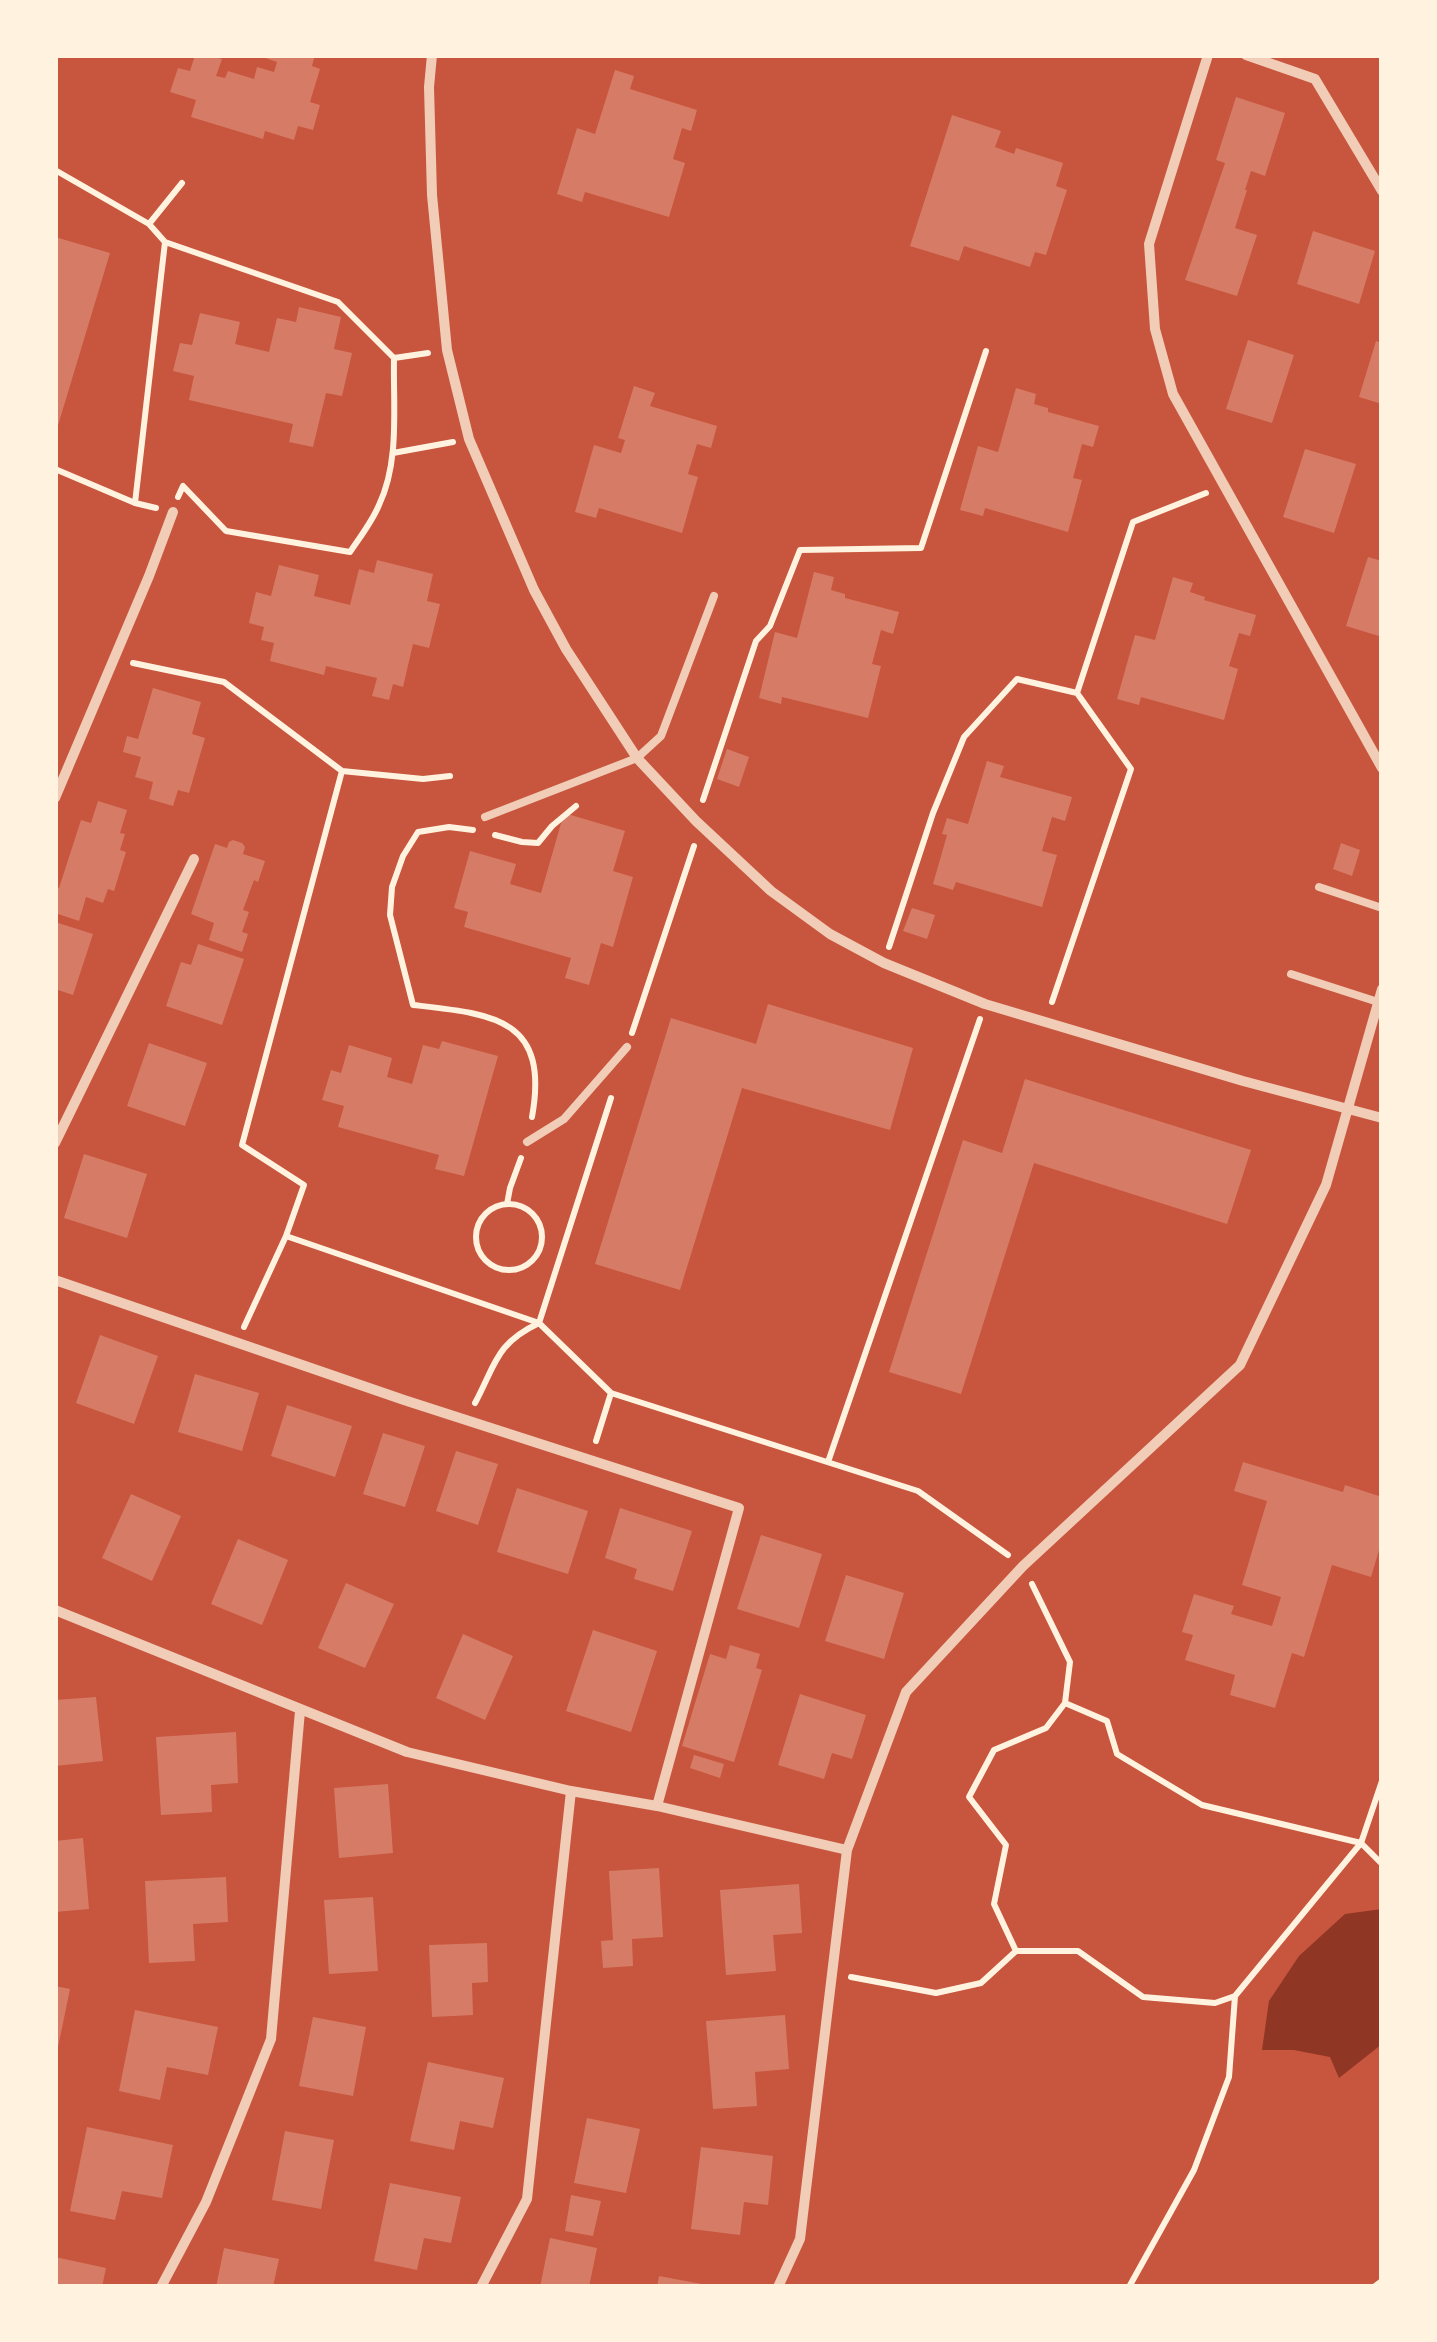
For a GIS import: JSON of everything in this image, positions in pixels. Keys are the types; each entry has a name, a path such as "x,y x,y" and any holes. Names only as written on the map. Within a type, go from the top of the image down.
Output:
{"street":[{"path":"432,55 432,195 447,350 469,438 534,590 566,649 636,758 696,821 772,891 830,934 884,964 985,1004 1382,1118"},
{"path":"1208,55 1149,244 1154,329 1172,394 1382,768"},
{"path":"1246,55 1315,79 1382,192"},
{"path":"55,798 173,512"},
{"path":"55,1144 194,859"},
{"path":"778,2287 800,2240 847,1850 906,1692 1023,1566 1240,1365 1326,1185 1382,989"},
{"path":"55,1280 738,1508 657,1806"},
{"path":"55,1610 407,1752 847,1850"},
{"path":"160,2287 206,2202 271,2039 300,1710"},
{"path":"481,2287 527,2199 571,1791"}],"lane":[{"path":"485,816 636,758 660,736 714,596"},
{"path":"1319,887 1382,908"},
{"path":"1291,974 1378,1002"},
{"path":"527,1142 564,1118 627,1047"}],"path":[{"path":"55,170 149,224 165,242 338,302 394,358 390,477 379,506 350,552 226,531 182,486 173,512 135,503 55,469"},
{"path":"149,224 182,183"},
{"path":"135,503 165,242"},
{"path":"394,358 447,350"},
{"path":"696,821 756,641 770,626 800,550 921,548 986,351"},
{"path":"392,453 469,438"},
{"path":"1077,693 1133,522 1225,486"},
{"path":"112,658 224,682 342,772 423,780 450,776"},
{"path":"884,964 933,813 964,738 1017,679 1077,693 1131,769 1045,1022"},
{"path":"238,1342 304,1186 242,1145 342,772"},
{"path":"507,1204 527,1142 536,1094 533,1060 509,1024 474,1012 413,1006 390,916 392,887 403,856 418,832 449,827 538,843 552,826"},
{"path":"828,1462 985,1004"},
{"path":"507,1204 534,1214 542,1231 538,1252 518,1270 502,1270 481,1256 474,1239 479,1220 495,1206 507,1204"},
{"path":"286,1236 539,1323 611,1393 918,1491 1023,1566 1070,1662 1065,1703 1046,1728 994,1750 969,1797 1006,1845 994,1904 1016,1951"},
{"path":"466,1420 490,1367 504,1348 521,1332 539,1323"},
{"path":"591,1459 611,1393"},
{"path":"1065,1703 1108,1721 1117,1754 1202,1804 1362,1843 1382,1864"},
{"path":"833,1973 936,1993 981,1983 1016,1951 1078,1952 1142,1997 1215,2004 1235,1996 1362,1843 1382,1781"},
{"path":"1129,2287 1194,2170 1229,2077 1235,1996"},
{"path":"1374,2287 1382,2281"}],"shaded area":[{"path":"1382,1909 1382,2044 1339,2078 1330,2057 1294,2050 1262,2050 1269,2001 1299,1956 1345,1914"}],"building":[{"path":"195,55 222,59 216,76 225,78 228,71 254,79 257,67 274,72 277,62 257,55 315,55 312,66 320,69 310,102 320,105 313,130 298,126 294,140 265,131 263,139 191,117 196,100 170,92 178,68 190,71"},
{"path":"615,70 634,76 630,89 697,110 691,131 682,128 673,159 685,163 669,217 585,192 582,202 557,194 577,128 595,134"},
{"path":"1236,97 1285,113 1265,176 1251,171 1235,228 1257,235 1237,296 1185,280 1225,163 1216,160"},
{"path":"952,115 1001,131 995,147 1014,154 1016,148 1063,163 1056,186 1067,190 1046,255 1035,252 1030,267 964,246 959,261 910,246"},
{"path":"1313,231 1375,251 1359,304 1297,284"},
{"path":"55,237 110,253 56,432 55,432"},
{"path":"299,307 341,317 334,349 352,353 342,396 326,393 313,447 289,442 293,424 189,400 194,376 173,371 180,343 192,345 200,313 240,322 235,344 269,352 277,318 296,322"},
{"path":"1248,340 1294,355 1272,423 1226,409"},
{"path":"1376,341 1382,343 1382,404 1359,397"},
{"path":"634,386 655,393 650,406 717,426 711,448 697,444 688,474 698,477 682,533 599,508 596,518 575,512 594,445 621,453 625,440 618,438"},
{"path":"1016,388 1036,394 1034,404 1048,408 1048,412 1099,426 1093,447 1082,444 1073,478 1082,480 1068,532 985,508 983,516 960,510 978,446 998,452"},
{"path":"1305,449 1356,464 1334,533 1283,517"},
{"path":"1368,557 1382,561 1382,637 1346,626"},
{"path":"377,560 433,574 427,601 440,604 429,648 413,644 403,687 393,684 389,700 372,696 377,678 326,666 324,675 270,661 274,643 261,640 264,627 249,623 256,592 271,596 279,565 319,575 314,596 350,605 359,569 374,573"},
{"path":"814,572 834,577 831,590 845,594 845,598 899,612 893,634 881,630 872,664 881,666 868,718 782,697 781,704 759,698 775,632 797,638"},
{"path":"1173,577 1193,583 1190,592 1205,597 1204,600 1256,615 1250,636 1239,633 1229,666 1238,669 1224,720 1141,697 1139,705 1117,699 1135,635 1155,640"},
{"path":"153,688 201,702 192,734 205,738 189,793 178,790 173,806 149,799 153,782 135,777 141,757 123,752 127,736 138,739"},
{"path":"727,749 749,757 739,787 717,779"},
{"path":"987,761 1004,766 1000,777 1072,797 1065,821 1052,817 1042,851 1057,855 1042,907 956,882 953,890 933,884 947,835 942,834 947,818 968,824"},
{"path":"98,801 127,810 120,833 125,834 120,850 126,852 114,891 108,889 103,903 86,897 79,921 55,913 55,891 81,820 91,823"},
{"path":"564,813 625,831 613,871 633,877 613,947 601,943 589,985 565,978 571,958 464,927 468,912 454,908 470,851 516,864 510,884 541,893"},
{"path":"233,840 245,847 243,854 265,861 243,910 249,912 242,932 248,934 242,952 209,940 214,923 191,914 215,844 227,848"},
{"path":"1341,843 1360,850 1352,876 1333,869"},
{"path":"912,908 935,915 927,939 903,931"},
{"path":"55,922 93,934 73,995 55,989"},
{"path":"198,944 244,959 222,1025 166,1006 181,962 191,965"},
{"path":"768,1004 913,1048 890,1130 742,1088 680,1290 595,1264 671,1018 756,1044"},
{"path":"442,1041 498,1056 464,1176 435,1169 439,1155 338,1127 344,1106 322,1100 331,1070 341,1073 349,1045 392,1058 387,1077 412,1084 423,1045 439,1049"},
{"path":"149,1043 207,1063 185,1126 127,1106"},
{"path":"1025,1079 1251,1150 1227,1224 1034,1163 961,1394 889,1372 963,1140 1002,1153"},
{"path":"84,1154 147,1174 127,1238 64,1218"},
{"path":"100,1335 158,1356 134,1424 76,1403"},
{"path":"195,1374 259,1393 242,1451 178,1432"},
{"path":"287,1405 352,1426 335,1477 271,1456"},
{"path":"383,1433 425,1446 405,1507 363,1494"},
{"path":"456,1451 498,1464 478,1525 436,1511"},
{"path":"1243,1462 1343,1492 1345,1485 1382,1497 1382,1540 1371,1577 1332,1565 1304,1657 1292,1653 1275,1708 1230,1695 1235,1675 1185,1660 1193,1635 1182,1632 1194,1594 1234,1606 1231,1614 1272,1626 1281,1597 1242,1585 1267,1501 1234,1491"},
{"path":"517,1488 588,1511 568,1574 497,1552"},
{"path":"131,1494 181,1516 152,1581 102,1558"},
{"path":"620,1508 692,1531 673,1591 634,1579 637,1569 605,1558"},
{"path":"761,1535 822,1554 799,1628 737,1609"},
{"path":"238,1539 288,1560 262,1625 211,1604"},
{"path":"846,1575 904,1593 884,1659 825,1641"},
{"path":"346,1583 394,1604 365,1668 318,1648"},
{"path":"593,1630 657,1651 631,1732 566,1711"},
{"path":"463,1634 513,1656 485,1720 436,1698"},
{"path":"730,1645 760,1654 756,1668 762,1670 734,1762 682,1746 710,1654 726,1659"},
{"path":"800,1694 866,1715 852,1759 832,1753 824,1779 778,1765"},
{"path":"96,1697 103,1761 55,1766 55,1700"},
{"path":"236,1732 238,1783 211,1785 212,1812 161,1815 156,1737"},
{"path":"694,1755 724,1764 720,1778 690,1768"},
{"path":"388,1784 393,1853 339,1858 334,1788"},
{"path":"83,1838 89,1909 55,1912 55,1841"},
{"path":"659,1868 663,1937 632,1939 633,1966 603,1968 601,1941 613,1940 609,1871"},
{"path":"226,1877 228,1922 193,1924 195,1961 149,1963 145,1881"},
{"path":"799,1884 802,1933 773,1935 776,1971 726,1975 720,1890"},
{"path":"373,1897 378,1971 329,1974 324,1900"},
{"path":"487,1943 488,1982 472,1983 473,2015 432,2017 429,1945"},
{"path":"55,1986 70,1989 57,2052 55,2052"},
{"path":"135,2010 218,2027 208,2075 167,2067 160,2100 119,2091"},
{"path":"785,2015 789,2069 755,2072 757,2106 713,2109 706,2021"},
{"path":"313,2017 366,2027 353,2096 299,2086"},
{"path":"428,2062 504,2078 493,2128 460,2121 454,2150 410,2141"},
{"path":"587,2118 640,2129 626,2193 574,2183"},
{"path":"87,2127 173,2145 162,2198 122,2191 115,2220 70,2211"},
{"path":"285,2131 334,2140 321,2209 272,2200"},
{"path":"701,2147 773,2156 768,2205 744,2202 740,2235 691,2229"},
{"path":"390,2183 461,2197 451,2243 424,2238 417,2270 374,2261"},
{"path":"571,2195 601,2201 593,2236 565,2231"},
{"path":"550,2238 597,2248 589,2287 540,2287"},
{"path":"224,2248 279,2259 273,2287 216,2287"},
{"path":"55,2257 106,2268 102,2287 55,2287"},
{"path":"659,2276 707,2285 707,2287 657,2287"}]}
